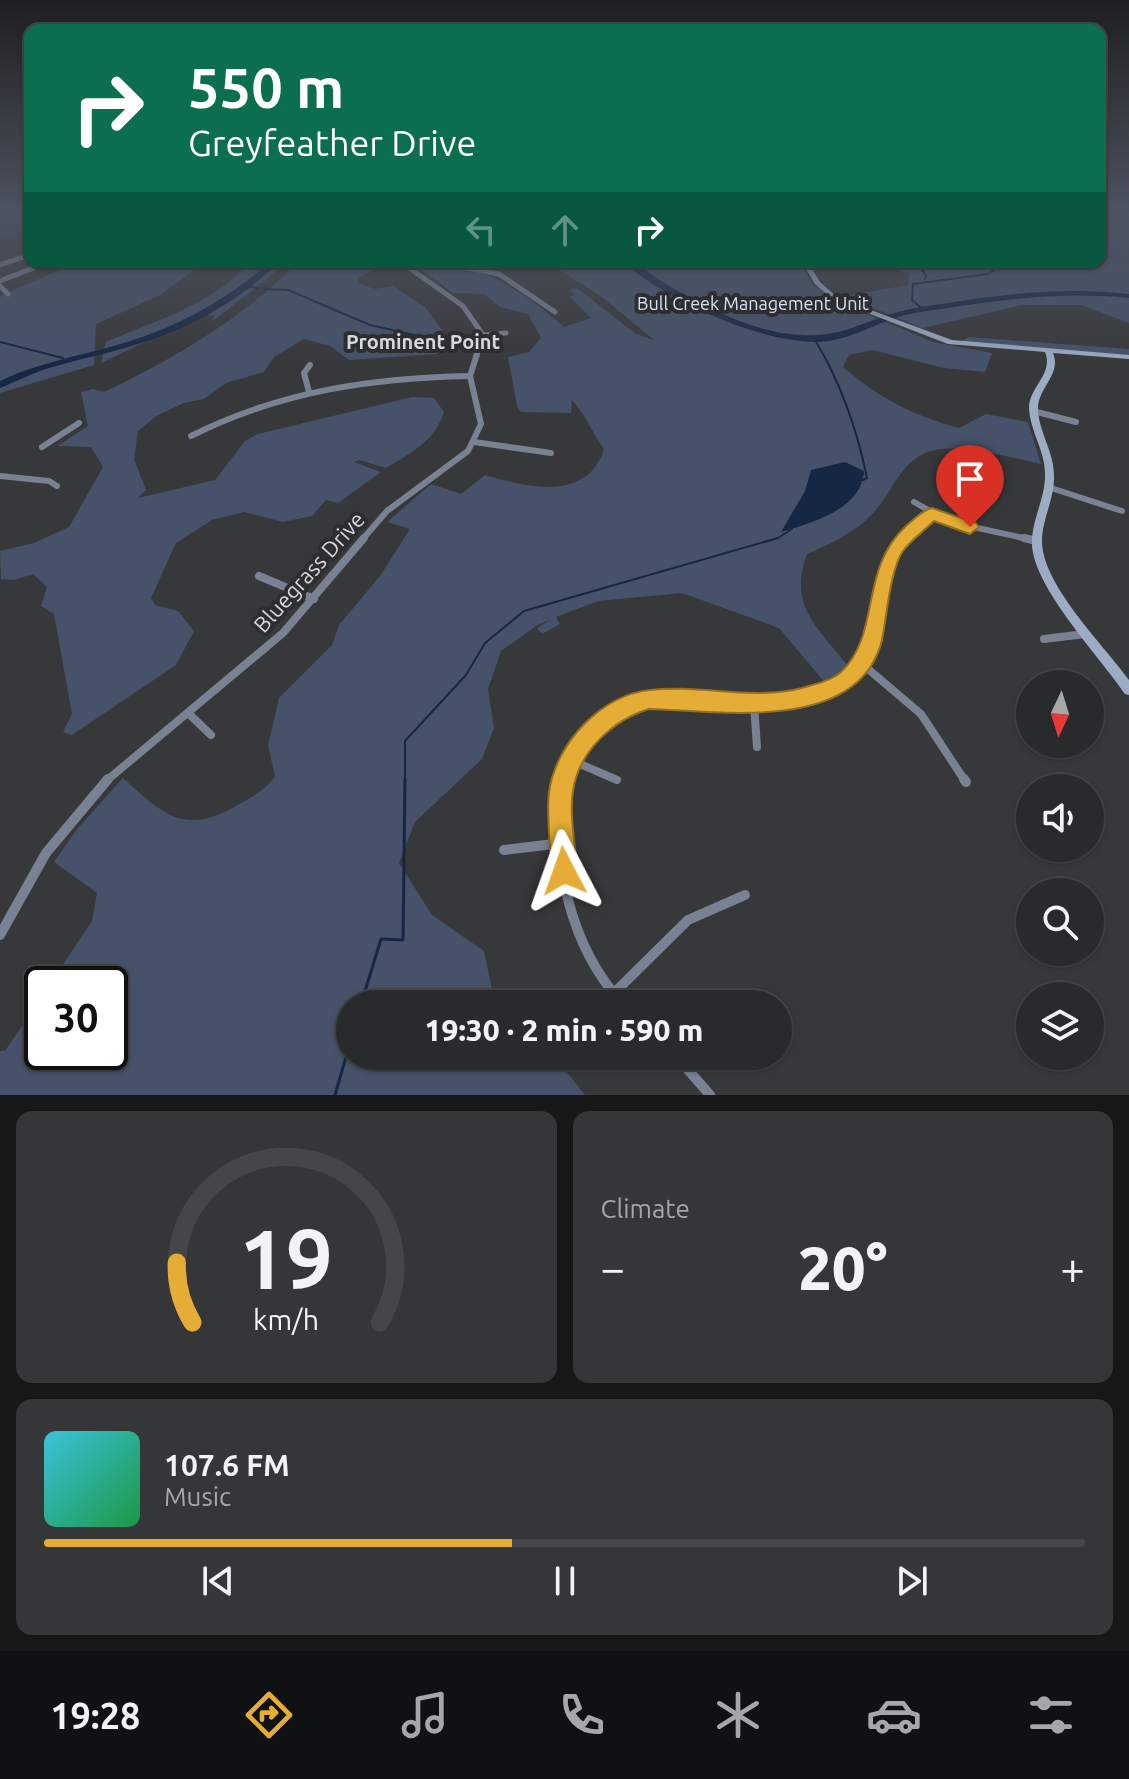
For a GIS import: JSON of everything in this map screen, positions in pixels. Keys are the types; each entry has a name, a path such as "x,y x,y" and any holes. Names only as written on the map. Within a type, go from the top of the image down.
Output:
{"street":[{"path":"8,294 0,284 36,268"},
{"path":"409,268 463,306 483,335"},
{"path":"468,268 499,274 555,312"},
{"path":"808,268 817,283 830,295 902,325 972,347 1129,357"},
{"path":"483,335 506,333"},
{"path":"483,335 470,376 482,417 474,442 551,453"},
{"path":"1049,352 1053,365 1037,392 1033,411 1048,462 1048,487 1037,541 1048,578 1129,690"},
{"path":"309,392 304,373 310,365"},
{"path":"191,436 245,408 309,392 385,377 470,376"},
{"path":"1033,411 1076,422"},
{"path":"42,447 79,423"},
{"name":"Bluegrass Drive","path":"0,935 46,853 112,774 283,633 387,511 462,457 474,442"},
{"path":"0,476 49,481 57,486"},
{"path":"1048,487 1122,511"},
{"path":"914,502 932,514 970,527 1037,541"},
{"path":"610,990 594,972 567,899 561,791 571,760 598,723 624,707 675,697 754,704 796,701 817,695 848,678 861,663 870,645 892,554 906,535 932,514"},
{"path":"259,576 314,599"},
{"path":"1044,639 1089,634"},
{"path":"861,663 921,714 966,782"},
{"path":"754,704 757,747"},
{"path":"188,713 211,735"},
{"path":"571,760 617,780"},
{"path":"504,850 562,843"},
{"path":"617,990 688,920 745,895"},
{"path":"688,1070 710,1095"}],"green space":[{"path":"1106,265 1129,265 1129,323 1081,305 1022,305 922,328 845,296 908,285 909,274 893,268 1106,268"},
{"path":"64,268 197,268 160,295 96,324 94,365 0,393 0,296"},
{"path":"243,268 281,268 213,321 214,316 204,314 101,363 106,342 202,300"},
{"path":"292,268 378,268 359,277 357,283 375,289 393,286 425,307 452,343 439,344 437,354 349,360 330,346 304,339 274,357 264,372 226,383 204,399 184,403 156,416 138,431 134,459 146,490 138,498 215,480 245,441 258,434 412,397 434,398 444,412 440,422 421,445 386,468 359,460 354,462 381,472 338,503 326,500 312,516 283,522 244,512 212,520 176,543 151,598 155,605 178,611 194,631 176,665 72,735 63,732 72,714 54,614 41,606 47,587 33,574 14,580 1,579 0,551 34,543 69,527 103,467 91,447 57,446 88,426 81,392 93,389 104,392 155,366 232,318"},
{"name":"Bull Creek Management Unit","path":"419,268 464,268 494,278 529,299 564,327 591,318 570,297 574,295 570,289 577,288 636,334 654,340 601,296 556,268 803,268 813,286 854,303 847,306 933,342 992,353 985,372 944,368 872,350 849,355 843,367 898,405 959,428 986,414 1028,422 1041,464 967,449 937,449 925,453 909,464 880,504 859,526 807,554 802,572 803,602 816,626 847,665 826,684 779,628 682,593 598,601 556,617 560,624 542,634 537,628 550,620 539,624 501,651 488,689 494,728 482,759 415,822 399,863 432,915 484,951 492,990 336,990 336,1070 565,1070 585,1095 0,1095 0,1051 5,1051 24,1023 24,1070 128,1070 128,966 62,966 92,921 97,893 54,862 77,829 123,778 162,811 188,820 218,815 257,793 275,776 268,746 279,698 332,645 339,625 380,576 410,529 387,522 431,484 461,494 485,475 518,484 554,487 584,478 596,466 604,449 572,400 571,413 521,412 517,406 508,357 529,352 541,338 528,314 500,307 484,294 453,293"},
{"path":"968,337 1129,349 1129,357 960,342"}],"shaded area":[{"path":"845,462 864,471 855,495 845,505 820,519 781,532 805,491 811,470"}],"waterway":[{"path":"0,385 38,368 135,343 170,329 233,295 268,268"},
{"path":"635,268 718,314 745,325 796,338 840,336 905,312 997,298 1063,292 1129,296"},
{"path":"920,268 926,275 925,279"},
{"path":"924,310 912,300 913,284 988,274 998,268"},
{"path":"245,286 258,288"},
{"path":"265,289 288,290 370,325 437,340"},
{"path":"815,340 833,373 853,424 867,478 863,480"},
{"path":"0,342 63,358"},
{"path":"405,779 405,741 466,675 485,643 524,611 778,538 792,529"},
{"path":"365,990 381,939 403,940 405,779"},
{"path":"335,1095 342,1070"}],"district":[{"name":"Prominent Point","path":"423,342"}],"route":[{"path":"564,871 561,791 571,760 598,723 624,707 649,699 675,697 754,704 779,703 830,690 848,678 861,663 870,645 889,561 896,546 932,514 970,527"}]}
